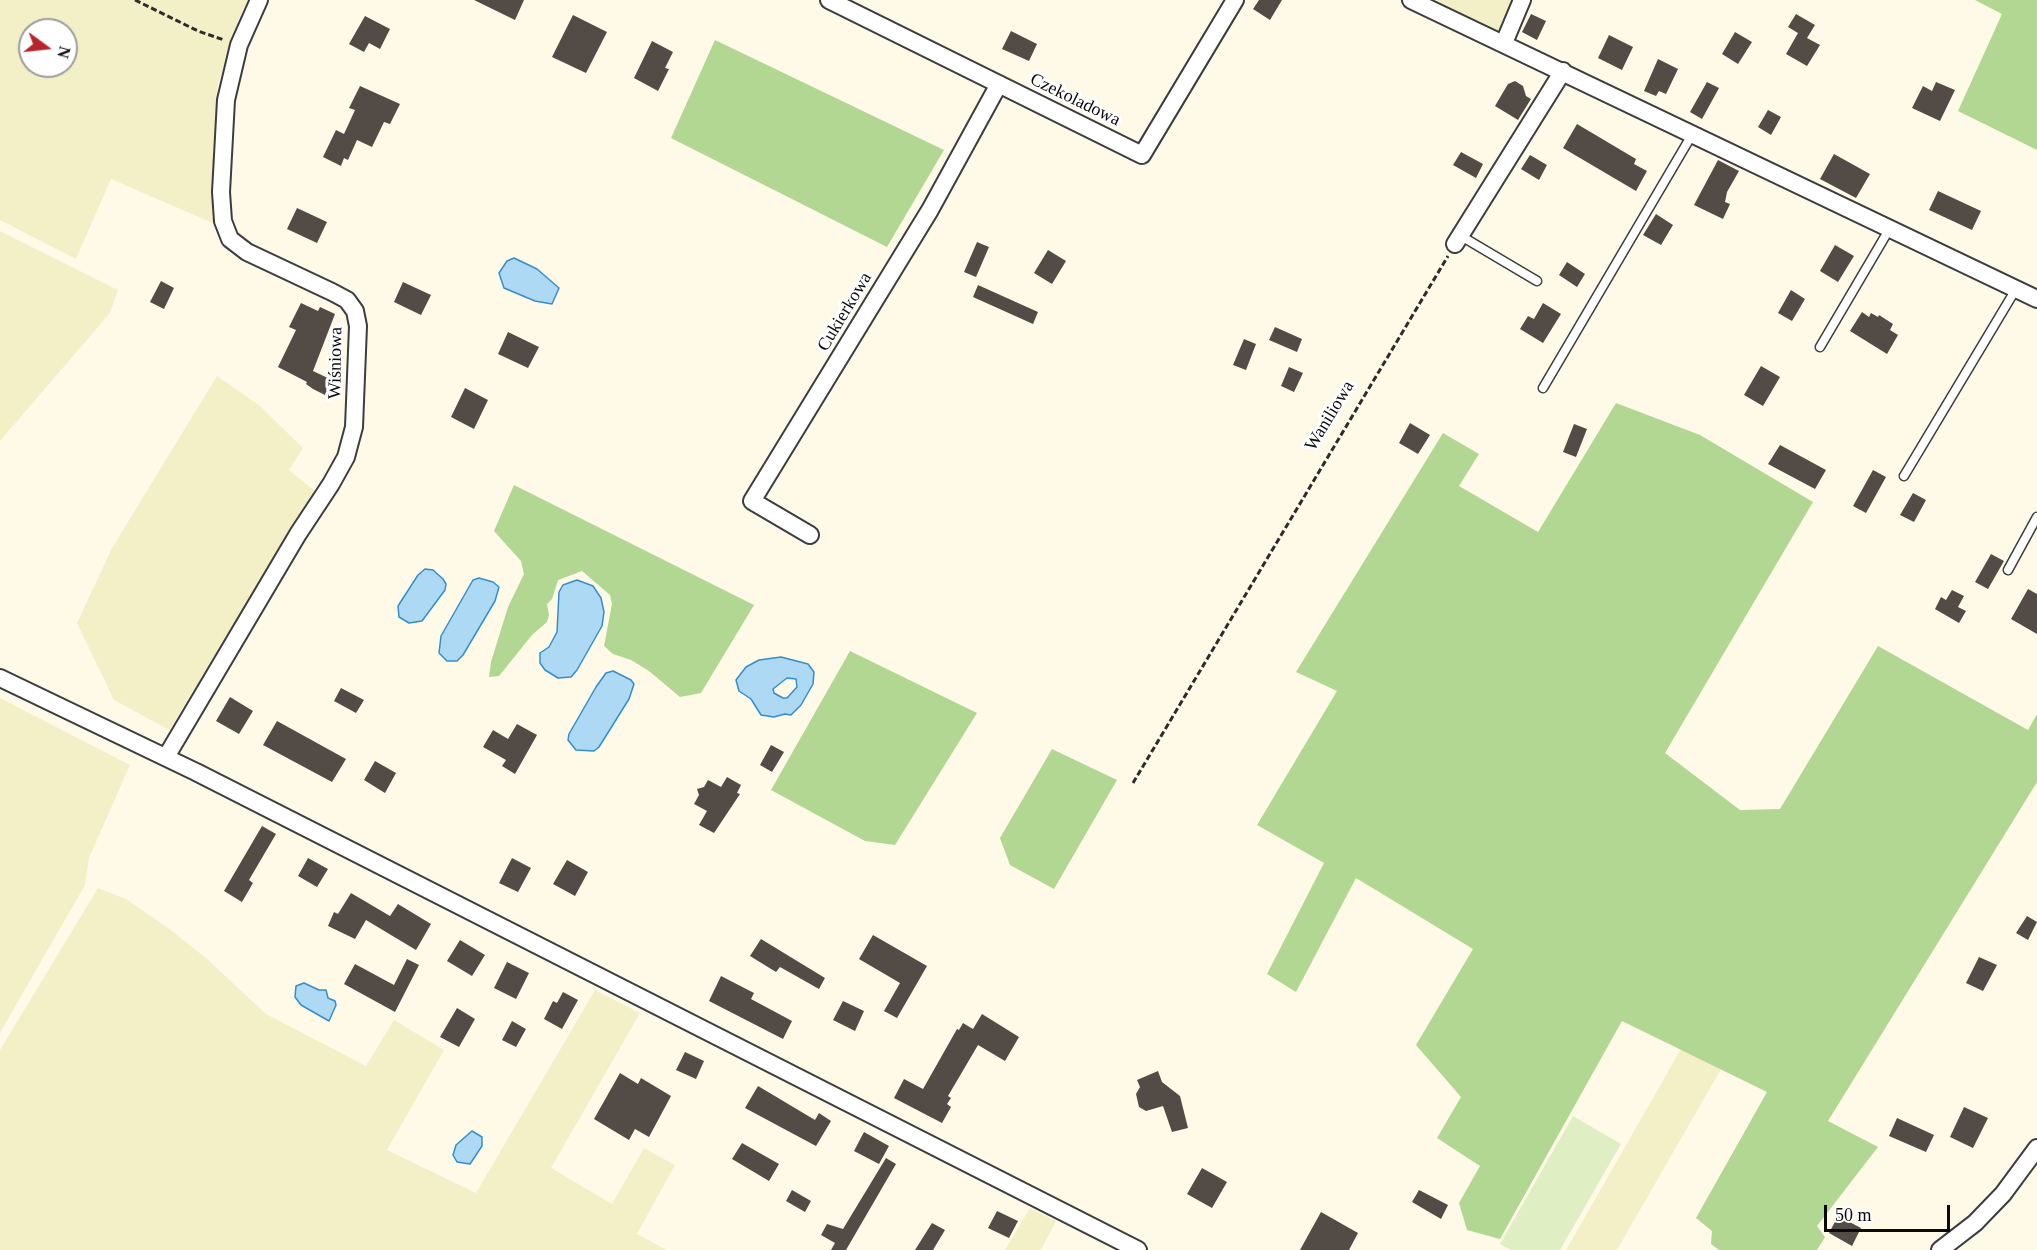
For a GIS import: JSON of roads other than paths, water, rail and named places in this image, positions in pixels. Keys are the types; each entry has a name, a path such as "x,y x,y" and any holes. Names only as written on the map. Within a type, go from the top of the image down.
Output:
{"street":[{"name":"Wiśniowa","path":"166,757 298,534 331,484 346,457 354,427 358,326 355,311 347,300 247,252 230,239 223,221 220,192 226,100 239,45 260,0"},
{"name":"Czekoladowa","path":"830,0 1142,155 1235,0"},
{"path":"1411,0 2037,299"},
{"path":"1504,43 1522,0"},
{"path":"1458,240 1563,71"},
{"name":"Cukierkowa","path":"810,535 752,501 930,210 999,84"},
{"path":"0,678 166,757 1138,1250"},
{"path":"1940,1250 1975,1223 2003,1194 2037,1148"}],"lane":[{"path":"1543,388 1693,133"},
{"path":"1820,346 1890,228"},
{"path":"1458,240 1537,281"},
{"path":"1904,476 2016,289"},
{"path":"2008,570 2037,517"}],"water":[{"path":"514,258 537,269 559,288 552,304 535,301 504,288 499,273 507,261"},
{"path":"425,569 433,570 443,579 446,584 445,590 422,621 409,623 399,617 398,606 418,575"},
{"path":"479,578 493,582 499,587 495,601 463,655 457,661 447,661 439,653 441,636 473,580"},
{"path":"577,580 593,586 601,598 604,612 602,626 577,670 571,677 558,678 545,670 540,663 540,653 549,647 557,632 559,592 563,585"},
{"path":"781,657 808,664 814,672 813,684 801,705 791,715 774,717 761,715 751,699 739,691 736,680 746,667 759,660","holes":["787,678 796,679 797,687 787,698 774,693 773,689"]},
{"path":"613,671 631,680 634,684 629,699 599,747 594,751 576,750 568,740 569,734 596,687 606,673"},
{"path":"304,983 319,990 326,990 328,998 335,1001 336,1005 329,1021 301,1005 295,997 296,986"},
{"path":"472,1131 482,1137 482,1146 470,1164 457,1162 453,1155 456,1145"}]}
